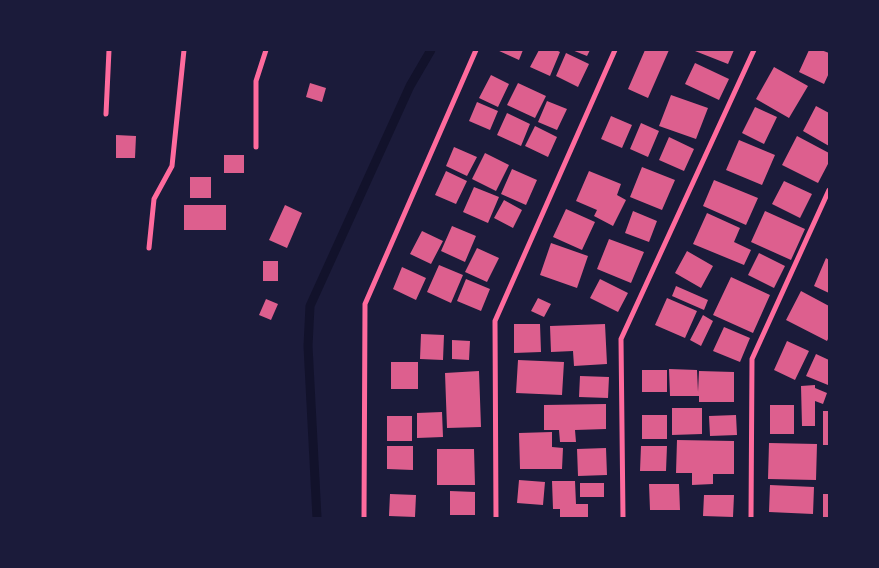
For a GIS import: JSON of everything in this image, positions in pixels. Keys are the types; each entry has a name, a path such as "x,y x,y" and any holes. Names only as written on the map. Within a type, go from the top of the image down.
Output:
{"street":[{"path":"106,114 109,50"},
{"path":"149,248 154,199 172,166 184,50"},
{"path":"256,146 256,81 266,50"},
{"path":"364,518 365,304 476,50"},
{"path":"496,518 495,321 614,50"},
{"path":"623,518 621,339 754,50"},
{"path":"751,518 752,359 829,190"}],"building":[{"path":"497,50 523,50 519,60"},
{"path":"539,50 556,50 560,52 550,76 530,67"},
{"path":"572,50 590,50 587,56"},
{"path":"645,50 669,50 648,98 628,89"},
{"path":"696,50 734,50 728,64"},
{"path":"809,50 821,50 829,53 829,73 824,84 799,72"},
{"path":"566,53 589,64 578,87 556,76"},
{"path":"695,63 729,79 719,100 685,84"},
{"path":"774,67 808,86 789,118 756,99"},
{"path":"491,75 509,84 498,107 479,98"},
{"path":"310,83 326,88 322,102 306,97"},
{"path":"518,83 546,96 535,118 507,105"},
{"path":"671,95 708,108 696,139 659,126"},
{"path":"547,101 567,109 557,130 538,122"},
{"path":"477,102 498,111 490,130 469,121"},
{"path":"816,106 829,113 829,146 803,131"},
{"path":"755,107 777,117 764,144 742,133"},
{"path":"507,113 530,124 521,146 497,135"},
{"path":"611,116 632,125 622,148 601,139"},
{"path":"641,123 659,131 648,157 630,149"},
{"path":"535,126 557,137 548,157 525,146"},
{"path":"116,135 136,136 135,158 116,158"},
{"path":"797,136 829,153 829,162 818,183 782,165"},
{"path":"669,137 694,149 684,171 659,160"},
{"path":"739,140 775,155 762,185 726,170"},
{"path":"454,147 477,157 467,176 446,166"},
{"path":"485,153 509,165 496,191 472,179"},
{"path":"224,155 244,155 244,173 224,173"},
{"path":"642,167 675,180 662,210 630,197"},
{"path":"512,169 537,180 526,205 501,194"},
{"path":"446,171 467,181 456,204 435,195"},
{"path":"589,171 621,184 617,195 626,200 613,226 594,216 597,210 576,201"},
{"path":"190,177 211,177 211,198 190,198"},
{"path":"714,180 758,198 746,225 703,206"},
{"path":"784,181 812,194 800,218 772,204"},
{"path":"474,187 499,197 488,223 463,212"},
{"path":"504,200 522,210 513,228 494,218"},
{"path":"184,205 226,205 226,230 184,230"},
{"path":"285,205 302,213 287,248 269,240"},
{"path":"566,209 595,222 582,250 553,237"},
{"path":"633,211 657,221 649,242 625,233"},
{"path":"765,211 805,229 791,260 751,242"},
{"path":"707,213 740,228 734,242 751,250 744,265 693,244"},
{"path":"452,226 476,236 465,262 441,251"},
{"path":"422,231 443,241 431,264 410,254"},
{"path":"609,239 644,252 631,283 597,269"},
{"path":"551,243 588,256 577,288 540,275"},
{"path":"477,248 499,258 487,282 465,272"},
{"path":"687,251 713,266 701,288 675,273"},
{"path":"759,253 785,266 774,288 748,275"},
{"path":"826,258 829,260 829,293 814,286"},
{"path":"263,261 278,261 278,281 263,281"},
{"path":"439,265 463,275 451,303 427,292"},
{"path":"402,267 426,278 416,300 393,289"},
{"path":"731,277 770,295 753,333 713,315"},
{"path":"466,279 490,289 481,311 457,301"},
{"path":"600,279 628,293 618,312 590,298"},
{"path":"676,286 708,300 704,310 672,296"},
{"path":"801,291 829,306 829,337 827,341 786,320"},
{"path":"538,298 551,304 544,317 531,311"},
{"path":"667,298 697,311 685,338 655,325"},
{"path":"266,299 278,304 271,320 259,315"},
{"path":"703,315 713,321 701,346 690,340"},
{"path":"514,324 540,324 541,352 514,353"},
{"path":"605,324 607,364 574,366 573,351 551,352 550,326"},
{"path":"724,327 750,338 740,362 713,351"},
{"path":"421,334 444,335 443,360 420,359"},
{"path":"452,340 470,341 469,360 452,359"},
{"path":"787,341 809,351 795,380 774,370"},
{"path":"816,354 829,360 828,385 806,376"},
{"path":"518,360 564,362 562,395 516,393"},
{"path":"391,362 418,362 418,389 391,389"},
{"path":"669,369 697,370 698,392 699,371 734,372 734,402 699,402 699,396 670,396"},
{"path":"642,370 667,370 667,392 642,392"},
{"path":"479,371 481,427 447,428 445,373"},
{"path":"580,376 609,377 608,398 579,397"},
{"path":"815,385 815,388 827,393 823,404 815,401 815,426 802,426 801,386"},
{"path":"606,404 606,429 575,430 576,442 560,442 559,430 544,430 544,405"},
{"path":"770,405 794,405 794,434 770,434"},
{"path":"672,408 702,408 702,434 672,435"},
{"path":"823,411 829,411 829,445 823,445"},
{"path":"442,412 443,437 417,438 417,413"},
{"path":"642,415 667,415 667,439 642,439"},
{"path":"736,415 737,435 710,436 709,416"},
{"path":"387,416 412,416 412,441 387,441"},
{"path":"552,432 552,447 563,448 562,469 520,469 519,433"},
{"path":"677,440 734,441 734,474 713,474 713,484 692,485 692,473 676,473"},
{"path":"769,443 817,444 816,480 768,479"},
{"path":"387,446 413,446 413,470 387,469"},
{"path":"641,446 667,446 666,471 640,471"},
{"path":"606,448 607,475 578,476 577,449"},
{"path":"437,449 474,449 475,485 437,485"},
{"path":"519,480 545,482 543,505 517,503"},
{"path":"552,481 575,481 576,504 588,504 588,518 560,518 560,509 553,509"},
{"path":"580,483 604,483 604,497 580,497"},
{"path":"649,484 679,484 680,510 650,510"},
{"path":"770,485 814,487 813,514 769,512"},
{"path":"450,491 475,492 475,515 450,515"},
{"path":"390,494 416,495 415,517 389,516"},
{"path":"823,494 829,494 829,518 823,518"},
{"path":"704,495 734,495 733,517 703,516"}],"waterway":[{"path":"317,518 308,346 310,306 410,86 431,50"}]}
